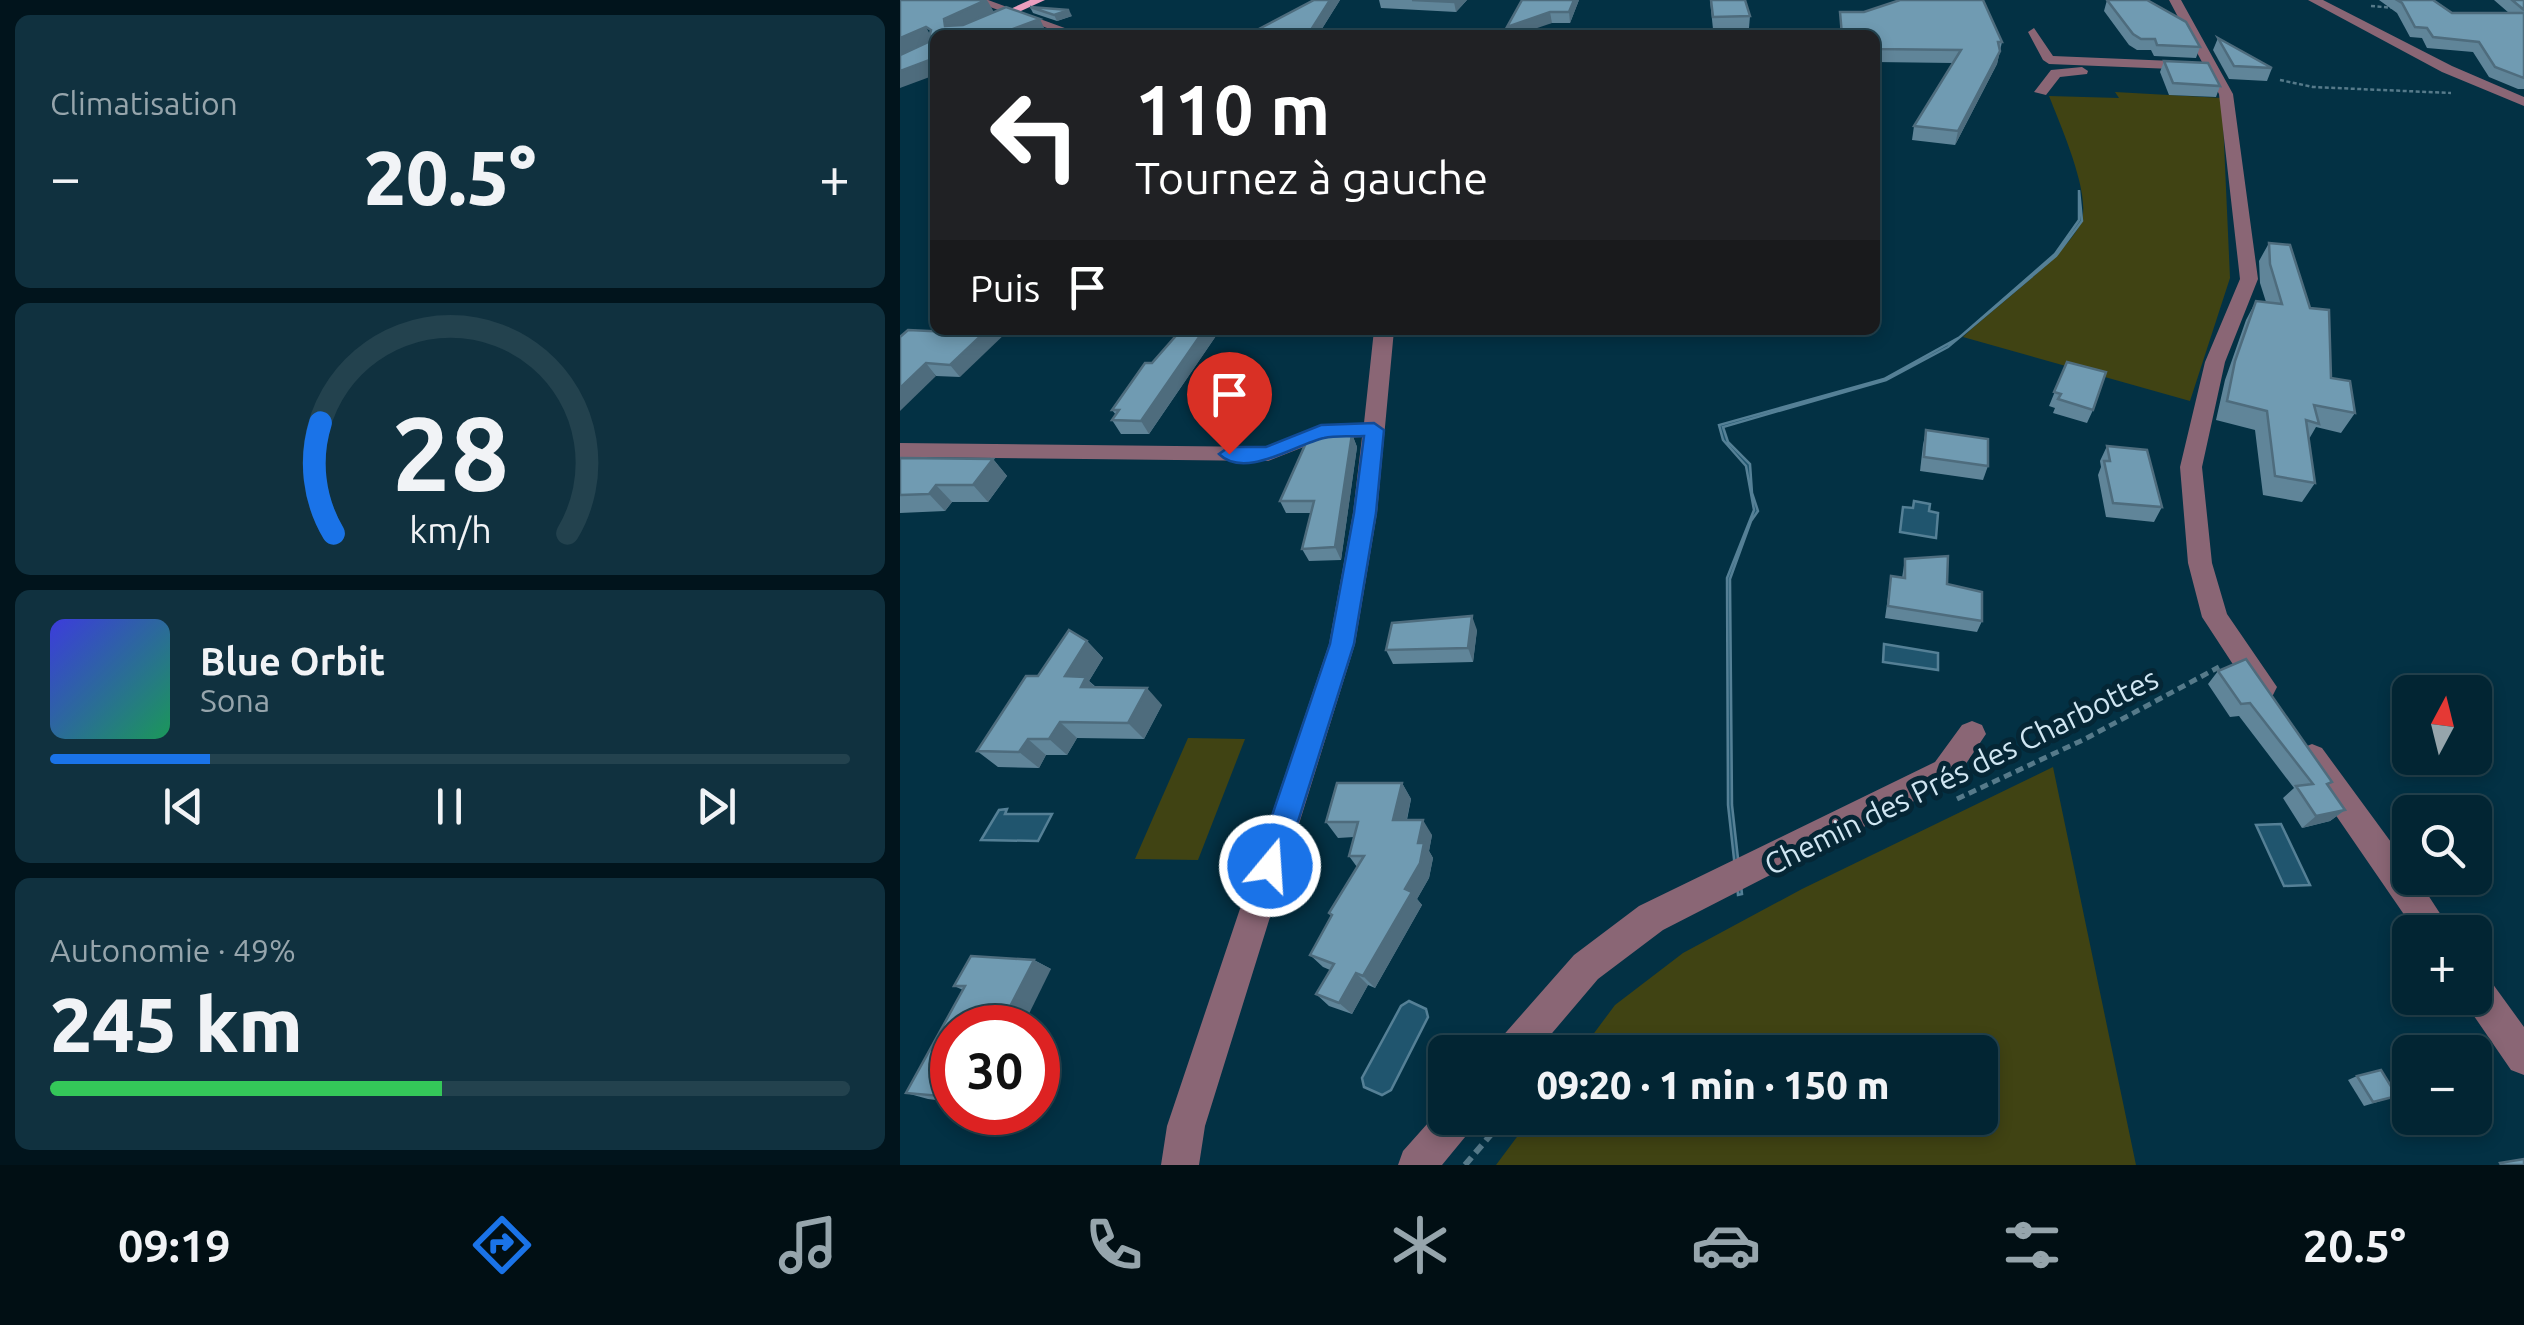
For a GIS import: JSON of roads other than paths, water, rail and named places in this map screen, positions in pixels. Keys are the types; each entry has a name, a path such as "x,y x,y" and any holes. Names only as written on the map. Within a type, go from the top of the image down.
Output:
{"main road":[{"path":"969,30 1039,0"}],"street":[{"path":"977,0 1063,30"},
{"path":"2175,0 2226,94 2248,279 2215,362 2191,467 2198,544 2215,617 2272,700"},
{"path":"2314,0 2524,102"},
{"path":"2034,32 2053,67 2079,73 2094,62 2211,66"},
{"path":"2041,92 2053,67"},
{"path":"1180,1165 1186,1126 1342,644 1365,513 1384,335"},
{"path":"900,450 1268,454 1321,432 1374,430"},
{"path":"2294,731 2424,915"},
{"path":"1527,1035 1586,966 1651,918 1945,771 1972,734"},
{"path":"2492,1012 2524,1058"},
{"path":"1417,1165 1443,1135"}],"water":[{"path":"2079,190 2082,221 2056,256 1964,334 2055,254 2079,220"},
{"path":"1960,337 1886,380 1723,427 1728,442 1750,464 1758,511 1730,579 1732,805 1742,894 1738,895 1728,805 1727,578 1754,510 1746,466 1723,440 1719,425 1884,379"},
{"path":"1914,501 1930,504 1929,511 1938,513 1936,538 1900,532 1903,507 1913,508"},
{"path":"1884,644 1938,653 1938,670 1883,662"},
{"path":"1007,809 1005,814 1052,814 1038,841 981,840 999,810"},
{"path":"2281,824 2310,885 2284,886 2256,825"},
{"path":"1409,1001 1426,1009 1428,1017 1391,1090 1382,1095 1364,1087 1362,1078 1401,1006"}]}
